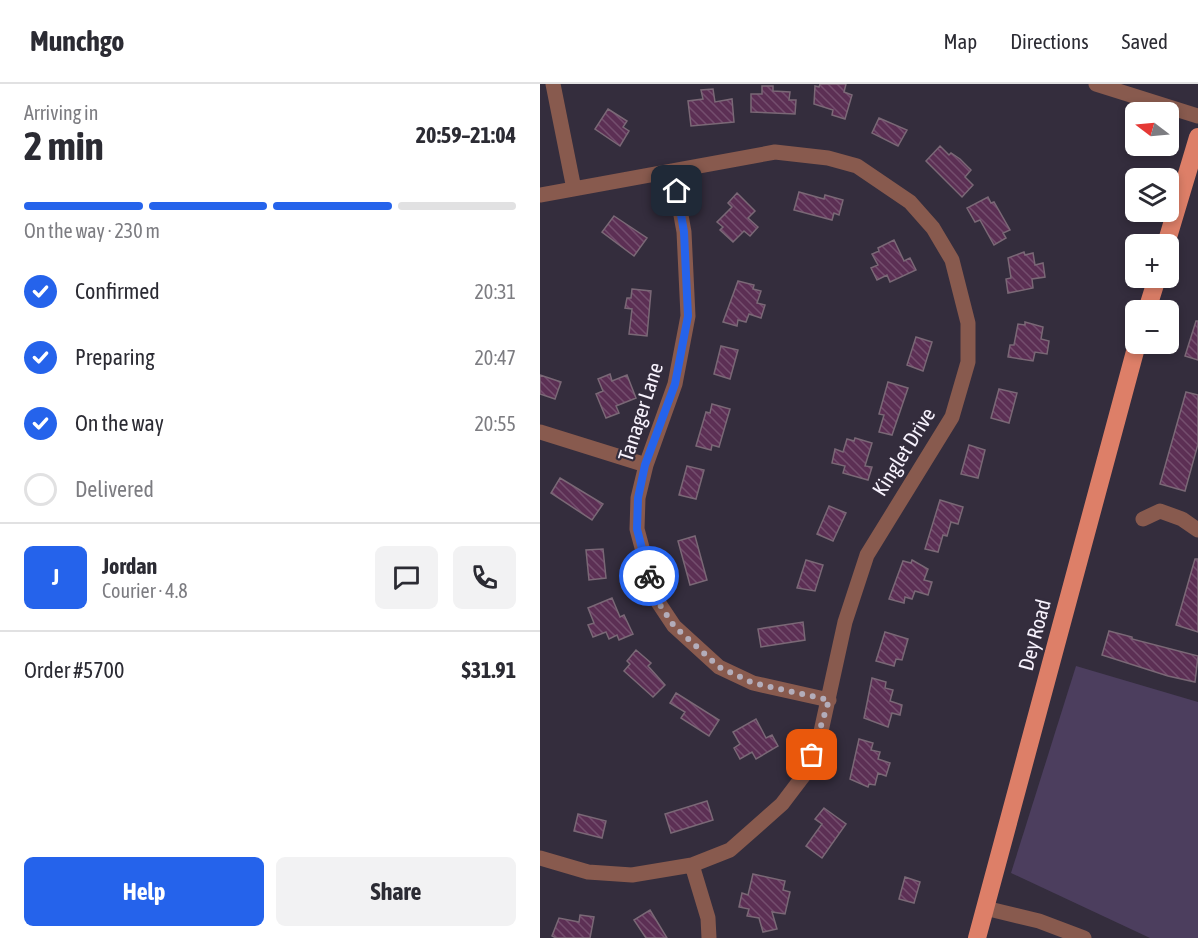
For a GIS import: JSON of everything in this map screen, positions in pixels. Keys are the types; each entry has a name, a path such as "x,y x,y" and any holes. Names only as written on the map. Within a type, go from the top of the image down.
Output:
{"main road":[{"path":"1169,234 1198,137"},
{"name":"Dey Road","path":"977,938 1134,354"}],"street":[{"path":"553,84 574,189"},
{"path":"1096,84 1198,116"},
{"name":"Kinglet Drive","path":"540,195 775,152 828,158 857,166 910,202 933,228 952,260 968,323 968,362 952,417 867,555 845,622 820,736 804,775 782,804 730,850 692,865 632,875 588,872 540,858"},
{"name":"Tanager Lane","path":"673,171 684,232 688,316 675,384 645,465 638,498 637,529 658,602 674,626 719,667 753,683 829,700"},
{"path":"540,432 645,465"},
{"path":"1143,519 1160,512 1182,519 1198,530"},
{"path":"692,865 708,918 709,938"},
{"path":"985,908 1039,921 1084,938"}],"shaded area":[{"path":"1076,666 1198,702 1198,938 1150,938 1011,873"}],"building":[{"path":"820,84 846,84 844,92 852,95 845,119 832,115 833,110 814,104 815,86 819,87"},
{"path":"762,86 773,86 773,91 790,92 789,100 796,100 795,114 751,112 751,94 762,94"},
{"path":"713,89 715,102 732,99 734,122 691,126 688,101 703,99 701,90"},
{"path":"608,109 627,121 623,127 629,131 620,146 595,129"},
{"path":"879,118 907,130 898,146 872,133"},
{"path":"940,146 949,155 951,153 960,159 971,170 965,177 973,185 962,197 926,161"},
{"path":"799,192 824,199 825,195 843,200 839,215 834,213 832,220 794,210"},
{"path":"737,193 755,211 748,218 758,227 750,236 744,231 733,242 720,230 723,227 717,222 732,207 728,203"},
{"path":"988,197 991,203 994,202 1010,230 1003,233 1006,238 994,245 980,220 975,222 967,208"},
{"path":"614,216 647,238 634,256 602,232"},
{"path":"894,240 904,261 910,258 916,270 890,282 887,275 877,280 871,268 878,265 872,254 879,251 878,248"},
{"path":"1024,252 1025,255 1033,253 1035,265 1043,263 1045,277 1032,279 1033,288 1008,293 1006,279 1011,278 1008,258"},
{"path":"738,281 754,285 753,289 761,291 757,303 765,305 761,318 749,314 746,322 738,320 737,326 723,322"},
{"path":"632,289 651,291 647,336 629,334 632,309 625,308 627,298 631,298"},
{"path":"1196,321 1198,321 1198,360 1185,356"},
{"path":"1025,322 1043,327 1041,339 1049,341 1047,354 1035,352 1033,361 1008,357 1010,345 1014,345 1018,324 1025,325"},
{"path":"916,337 932,342 923,371 907,365"},
{"path":"721,346 738,350 730,379 714,374"},
{"path":"610,374 612,381 627,375 636,398 616,406 619,413 606,418 596,394 603,391 598,379"},
{"path":"540,375 561,382 555,399 540,394"},
{"path":"888,382 908,388 892,435 879,432 884,415 879,414"},
{"path":"999,389 1017,393 1009,423 991,418"},
{"path":"1186,392 1198,395 1198,444 1185,491 1160,484"},
{"path":"712,404 730,409 719,447 712,445 711,450 696,446 706,412 710,413"},
{"path":"855,438 872,443 865,466 872,467 868,480 843,473 845,466 832,463 835,449 843,452 847,439 854,441"},
{"path":"969,445 985,450 978,478 961,474"},
{"path":"687,466 704,470 696,499 679,495"},
{"path":"560,478 603,504 592,520 551,493"},
{"path":"940,500 963,507 958,524 951,522 947,536 943,535 938,552 925,549"},
{"path":"829,506 846,513 833,541 817,534"},
{"path":"695,536 707,580 690,585 678,541"},
{"path":"603,549 606,578 589,580 586,550"},
{"path":"1195,559 1198,559 1198,632 1176,625"},
{"path":"806,560 823,565 815,591 797,588"},
{"path":"912,560 928,569 924,580 932,582 928,595 915,591 912,599 905,597 904,603 889,599 903,561 911,563"},
{"path":"612,598 620,617 624,615 633,634 619,640 617,635 609,639 606,632 593,637 588,625 594,623 588,608"},
{"path":"803,622 805,640 761,647 758,629"},
{"path":"1109,631 1198,656 1195,682 1102,655"},
{"path":"885,632 908,639 902,660 896,659 894,666 876,661"},
{"path":"636,650 651,663 648,666 665,685 653,697 624,671 630,664 627,661"},
{"path":"872,678 886,682 885,688 893,690 890,701 902,705 900,715 892,713 888,727 864,718"},
{"path":"676,693 719,720 709,736 681,718 685,712 670,703"},
{"path":"756,719 766,738 772,735 778,746 756,759 752,752 740,759 734,748 740,744 733,732"},
{"path":"859,739 873,743 871,750 880,752 878,759 890,763 886,776 878,773 875,785 869,784 868,787 850,779"},
{"path":"707,801 713,820 671,833 665,814"},
{"path":"824,808 846,824 822,858 806,846 822,824 815,819"},
{"path":"578,814 606,821 602,838 574,831"},
{"path":"753,874 785,881 783,890 790,892 785,914 772,912 777,929 763,932 759,918 747,916 749,909 739,907 742,893 748,895"},
{"path":"905,877 920,882 914,903 899,899"},
{"path":"650,910 667,938 646,938 634,920"},
{"path":"580,915 594,917 590,938 552,936 559,918 579,922"}],"way so far":[{"path":"649,576 658,602 674,626 719,667 753,683 829,700 820,736 812,755"}],"route":[{"path":"649,576 637,529 638,498 645,465 675,384 688,316 684,232 677,191"}]}
